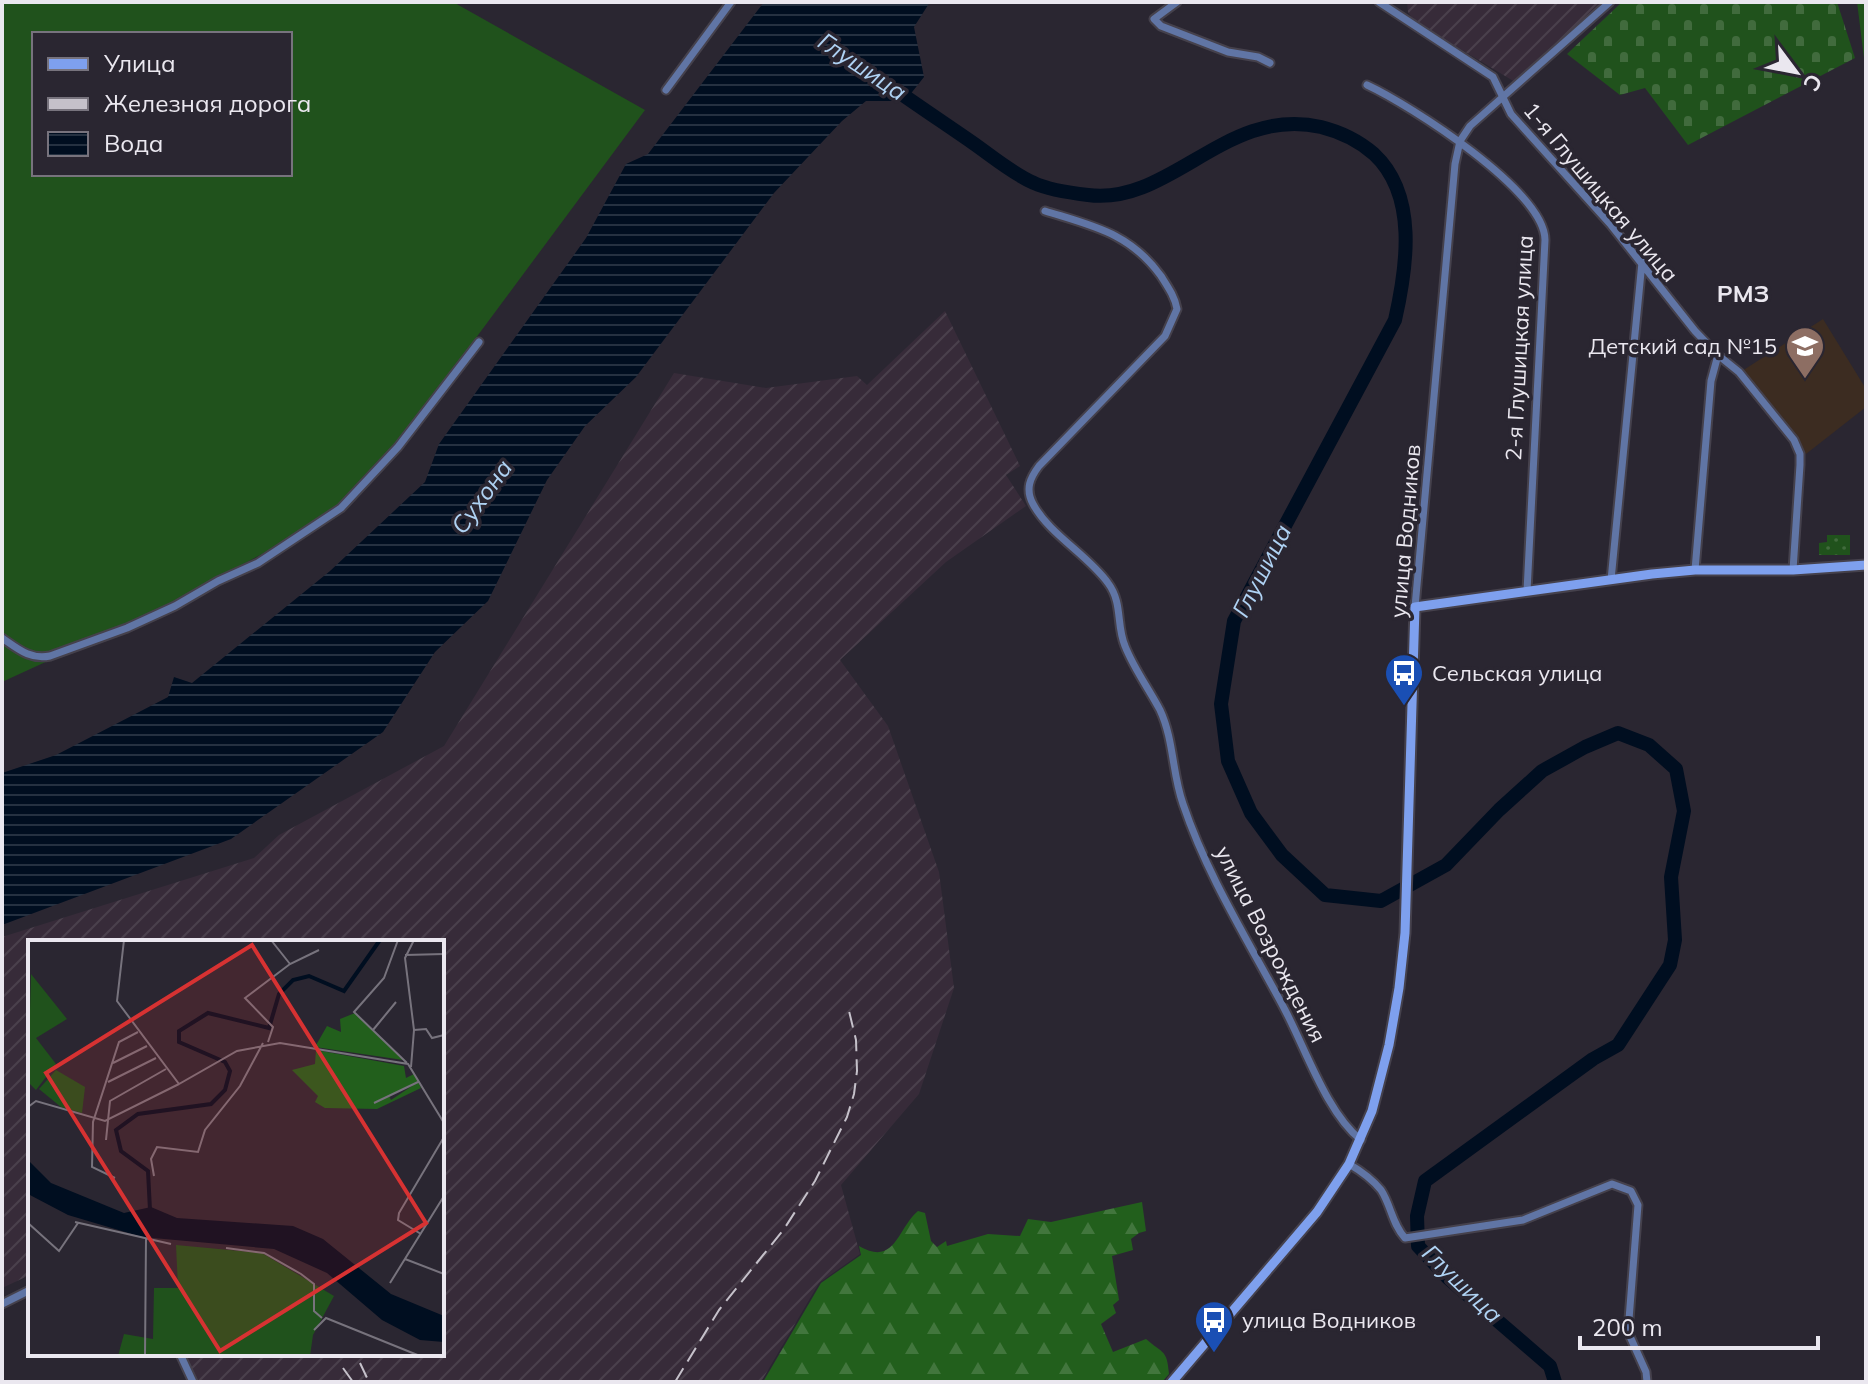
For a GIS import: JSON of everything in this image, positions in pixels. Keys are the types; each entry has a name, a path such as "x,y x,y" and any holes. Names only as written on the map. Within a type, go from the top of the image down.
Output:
{"main road":[{"path":"1415,607 1695,570 1793,570 1866,565"},
{"name":"улица Водников","path":"1172,1382 1309,1223 1349,1164 1372,1111 1389,1045 1405,933 1415,607"}],"street":[{"path":"666,90 731,2"},
{"path":"1177,2 1154,19 1161,26 1228,52 1258,57 1270,63"},
{"name":"1-я Глушицкая улица","path":"1379,2 1484,70 1500,86 1511,114 1642,262 1664,295 1718,355 1739,372 1798,447 1800,465 1793,570"},
{"path":"1367,85 1460,141 1470,126 1610,2"},
{"name":"2-я Глушицкая улица","path":"1460,141 1509,184 1540,219 1545,233 1527,591"},
{"name":"улица Водников","path":"1415,607 1455,164 1460,141"},
{"name":"улица Возрождения","path":"1045,211 1108,231 1140,250 1169,288 1177,309 1165,336 1039,466 1029,483 1029,496 1041,516 1103,577 1116,596 1126,649 1161,714 1184,807 1223,901 1285,1010 1342,1123 1361,1140"},
{"path":"1611,580 1642,262"},
{"path":"2,638 23,653 38,658 50,656 127,628 258,563 341,508 398,447 479,342"},
{"path":"1695,570 1709,406 1718,355"},
{"path":"1349,1164 1366,1175 1382,1192 1396,1229 1405,1238 1523,1220 1612,1184 1631,1191 1638,1205 1628,1332 1646,1372 1647,1382"},
{"path":"2,1304 28,1291"},
{"path":"181,1356 193,1382"}],"shaded area":[{"path":"1407,2 1604,2 1515,82 1414,21 1408,12"},
{"path":"945,311 1020,466 1006,475 1026,506 946,562 840,660 888,726 939,872 954,988 919,1094 841,1185 860,1254 819,1283 761,1382 195,1382 182,1356 444,1356 444,940 28,940 28,1276 2,1288 2,937 254,858 279,835 444,746 674,373 766,388 857,376 867,385"},
{"name":"Детский сад №15","path":"1823,319 1866,389 1866,407 1806,454 1742,371"}],"green space":[{"path":"2,2 453,2 645,110 398,443 345,500 264,553 148,615 2,682"},
{"path":"1622,2 1837,2 1855,58 1688,145 1645,88 1620,95 1567,54"},
{"path":"1857,2 1866,2 1866,59 1864,58"},
{"path":"1827,535 1850,535 1850,555 1819,555 1819,543 1827,542"},
{"path":"1142,1202 1146,1231 1131,1239 1133,1250 1112,1256 1119,1300 1113,1305 1116,1313 1101,1324 1113,1352 1146,1339 1163,1353 1169,1374 1162,1382 763,1382 821,1283 861,1255 859,1246 880,1252 888,1249 918,1211 925,1213 931,1241 937,1247 946,1241 947,1246 988,1234 1020,1236 1028,1219 1051,1222"}],"water":[{"name":"Сухона","path":"764,2 930,2 914,27 924,77 905,101 866,101 842,121 774,193 636,377 585,426 547,480 488,601 435,652 383,732 231,839 2,925 2,773 56,755 168,697 174,677 192,683 330,571 425,482 439,444 586,238 626,164 648,154"}],"waterway":[{"name":"Глушица","path":"893,88 1018,175 1067,192 1118,194 1146,186 1228,142 1256,130 1287,124 1321,127 1349,137 1374,154 1398,190 1406,232 1403,277 1395,320 1234,621 1221,704 1228,761 1251,813 1282,855 1325,895 1381,901 1446,865 1542,771 1585,747 1618,733 1649,745 1676,769 1684,811 1671,877 1675,940 1670,965 1618,1045 1593,1059 1425,1181 1417,1216 1418,1246 1448,1278 1550,1366 1555,1382"}],"railway":[{"path":"675,1382 719,1310 784,1229 815,1181 847,1117 857,1071 856,1040 849,1011"},
{"path":"360,1363 369,1382"},
{"path":"343,1368 353,1382"}],"place":[{"name":"Детский сад №15","path":"1805,380"},
{"name":"Сельская улица","path":"1404,707"},
{"name":"улица Водников","path":"1214,1354"}],"district":[{"name":"РМЗ","path":"1743,294"}]}
